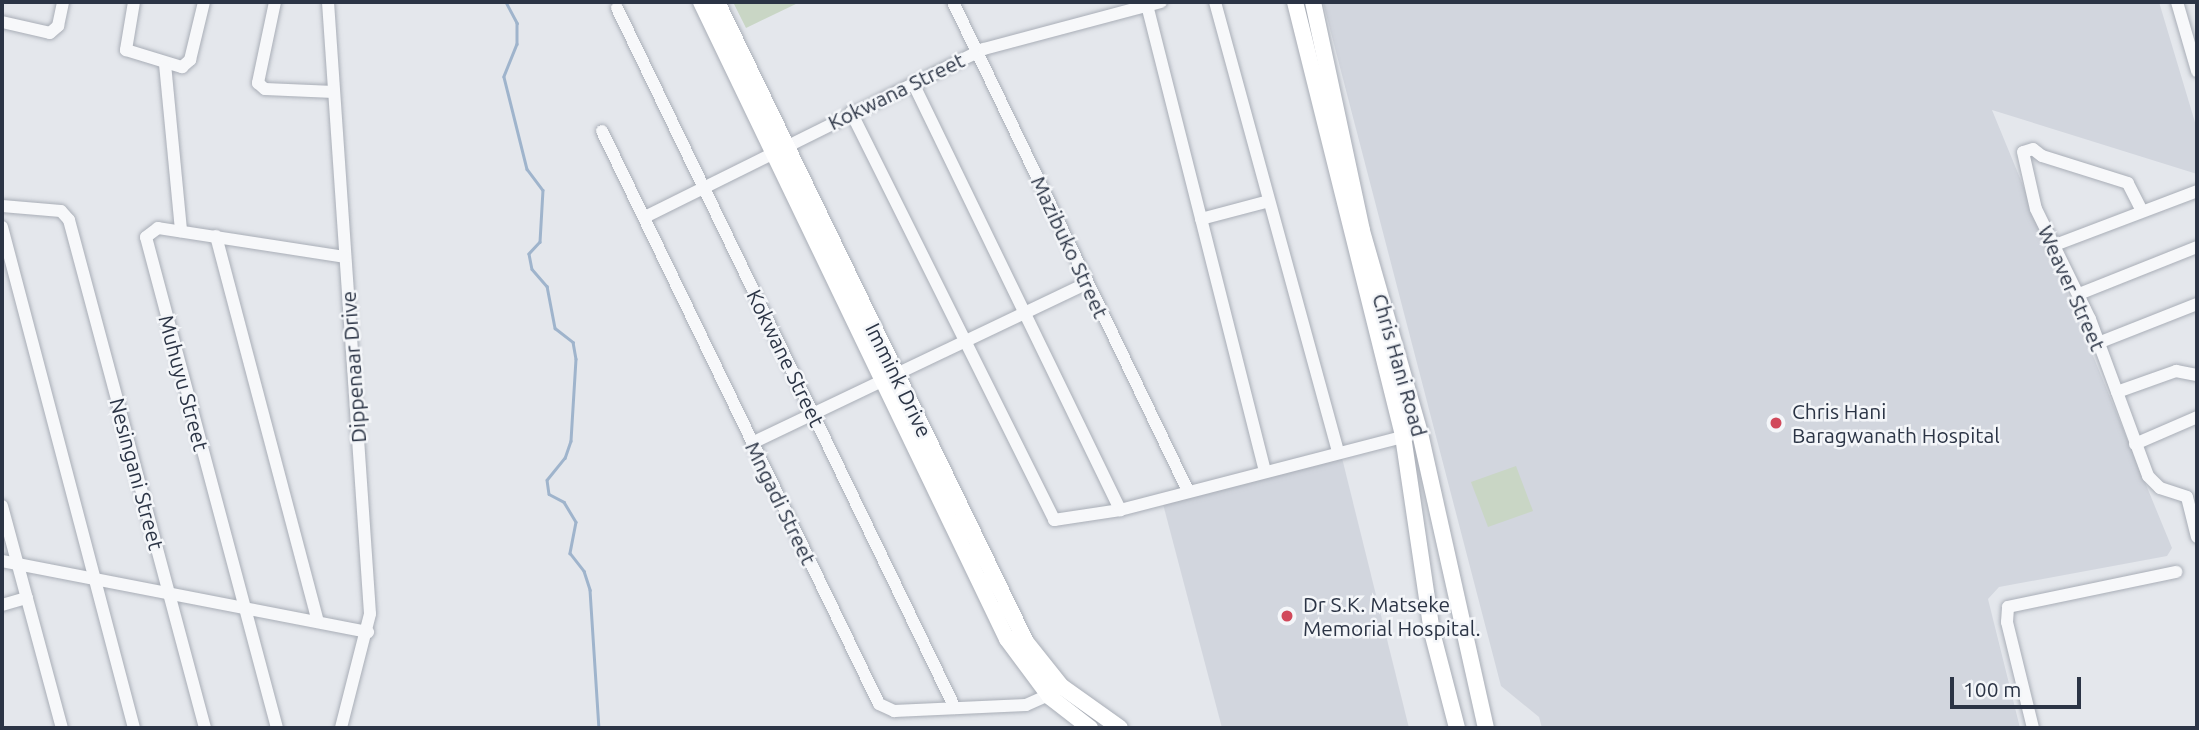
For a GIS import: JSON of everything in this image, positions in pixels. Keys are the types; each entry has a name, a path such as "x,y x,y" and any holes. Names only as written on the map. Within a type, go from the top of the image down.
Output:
{"main road":[{"name":"Immink Drive","path":"701,2 779,148 890,378 1007,639 1090,728"},
{"name":"Immink Drive","path":"717,2 779,148"},
{"name":"Chris Hani Road","path":"1295,2 1486,728"},
{"name":"Chris Hani Road","path":"1313,2 1362,231 1411,435 1426,600 1457,728"},
{"name":"Immink Drive","path":"1056,692 1120,728"},
{"path":"1443,728 1450,701"}],"street":[{"path":"2,22 50,33 58,26 64,2"},
{"path":"134,2 124,44 135,56 182,67 188,63 204,2"},
{"path":"275,2 258,84 295,92 334,92"},
{"name":"Dippenaar Drive","path":"328,2 369,591 368,632 341,728"},
{"name":"Mazibuko Street","path":"953,2 1188,491"},
{"name":"Kokwana Street","path":"645,217 851,112 977,52 1127,6 1161,2"},
{"path":"1215,2 1338,453"},
{"path":"2177,2 2197,71"},
{"path":"1147,5 1265,471"},
{"name":"Kokwane Street","path":"617,8 955,708"},
{"path":"165,64 181,231"},
{"path":"913,83 1026,312 1119,510"},
{"path":"851,112 1048,514 1058,522 1119,510 1411,435"},
{"name":"Mngadi Street","path":"602,131 879,704 894,711 1033,704 1056,692"},
{"name":"Weaver Street","path":"2141,209 2129,184 2042,156 2028,148 2022,153 2036,209 2078,293 2152,482 2189,500 2197,537"},
{"path":"2055,245 2141,209 2197,191"},
{"path":"1201,219 1269,201"},
{"name":"Nesingani Street","path":"4,205 61,211 69,220 205,728"},
{"path":"2,227 134,728"},
{"name":"Muhuyu Street","path":"277,728 146,241 153,228 345,257"},
{"path":"216,236 318,622"},
{"path":"2078,293 2197,247"},
{"path":"752,443 1087,283"},
{"path":"2098,343 2197,304"},
{"path":"2117,392 2176,371 2197,375"},
{"path":"2135,443 2197,417"},
{"path":"2,506 62,728"},
{"path":"2,561 368,632"},
{"path":"2034,728 2007,622 2008,607 2176,572"},
{"path":"2,604 27,598"}],"shaded area":[{"name":"Chris Hani Baragwanath Hospital","path":"1323,2 2159,2 2197,129 2197,174 1992,110 2172,548 2167,556 1999,587 1988,599 2020,728 1542,728 1539,717 1501,686"},
{"name":"Dr S.K. Matseke Memorial Hospital.","path":"1342,458 1409,728 1222,728 1163,504"}],"green space":[{"path":"733,2 800,2 746,28"},
{"path":"1516,466 1533,511 1488,527 1471,482"}],"waterway":[{"path":"506,2 517,23 517,44 504,77 527,169 543,190 540,242 529,254 532,269 547,286 555,328 573,342 576,359 571,441 565,458 547,480 549,494 564,502 576,522 570,553 584,571 590,590 599,728"}],"place":[{"name":"Chris Hani Baragwanath Hospital","path":"1776,423"},
{"name":"Dr S.K. Matseke Memorial Hospital.","path":"1287,616"}]}
